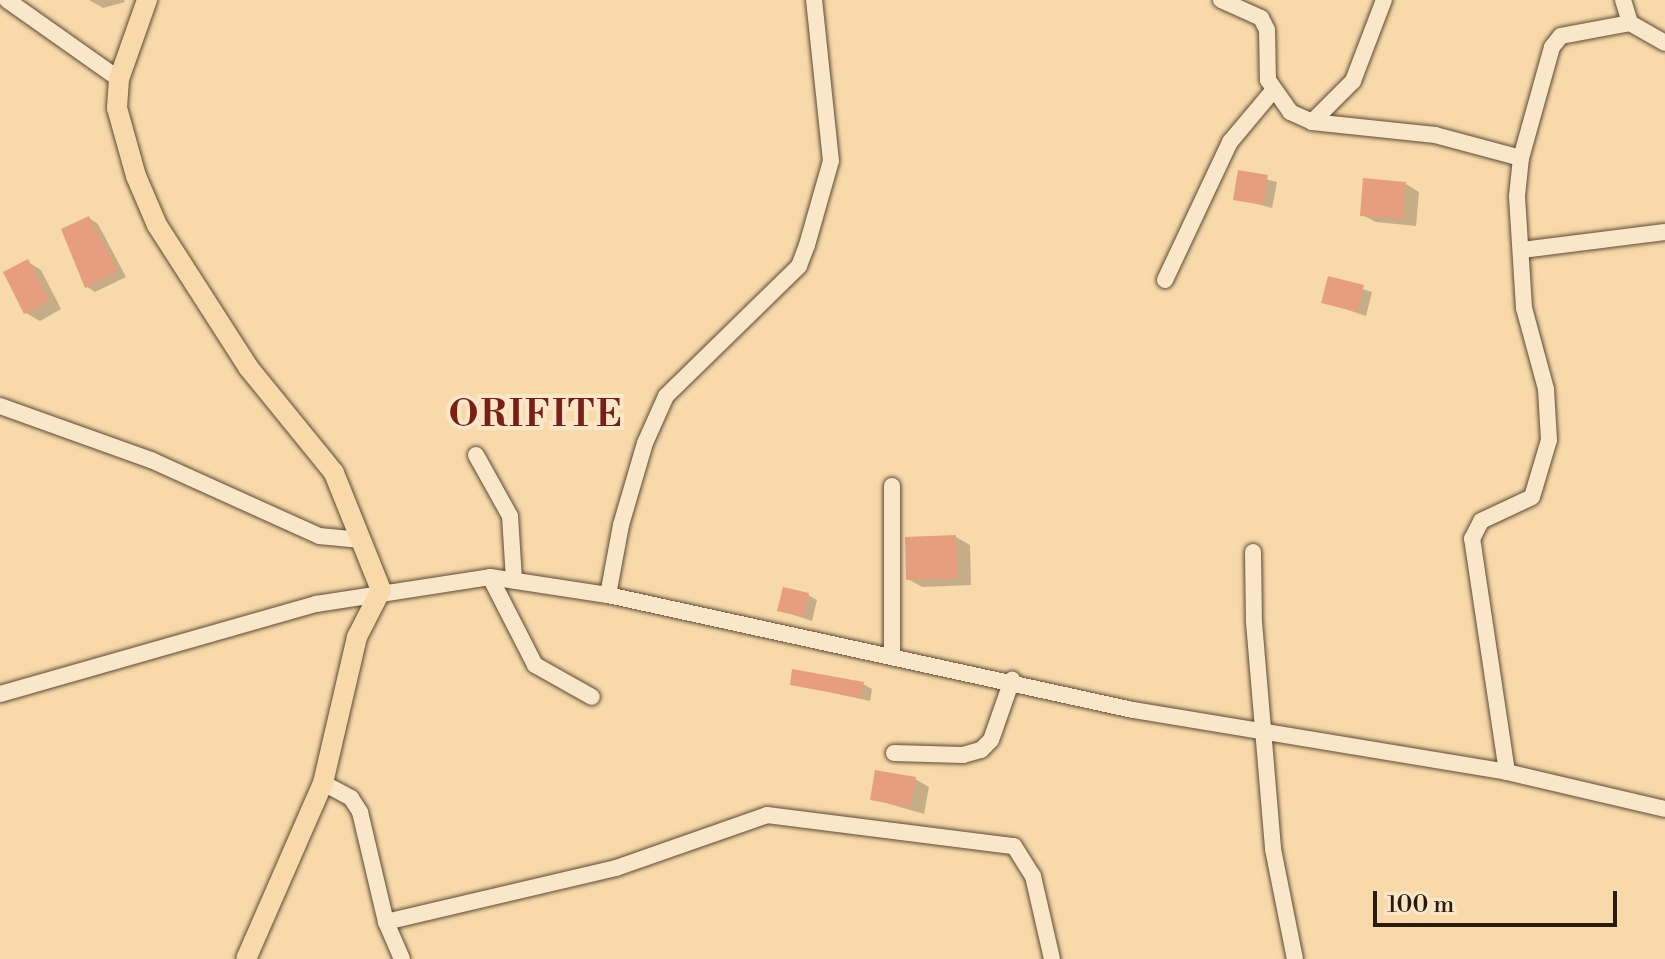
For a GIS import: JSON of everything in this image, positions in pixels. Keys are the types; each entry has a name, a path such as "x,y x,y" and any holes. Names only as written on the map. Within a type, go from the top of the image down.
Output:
{"main road":[{"path":"147,0 119,79 117,108 157,225 248,367 334,473 381,590 357,637 323,783 246,959"}],"street":[{"path":"7,0 119,79"},
{"path":"608,595 621,525 645,443 666,396 799,266 807,245 831,161 814,0"},
{"path":"1221,0 1261,18 1272,92 1290,112 1312,122 1435,135 1521,158"},
{"path":"1312,122 1353,81 1384,0"},
{"path":"1623,0 1630,23"},
{"path":"1507,772 1472,539 1481,521 1532,497 1549,440 1546,389 1524,308 1517,196 1521,158 1552,47 1561,36 1630,23 1665,43"},
{"path":"1165,280 1230,142 1254,108 1272,92"},
{"path":"1522,250 1665,232"},
{"path":"0,406 151,460 319,536 361,540"},
{"path":"476,455 510,516 514,579"},
{"path":"892,486 892,657"},
{"path":"1253,552 1273,849 1295,959"},
{"path":"0,694 381,590 490,577 608,595 1012,680 1133,710 1264,728 1507,772 1665,809"},
{"path":"490,577 535,665 592,697"},
{"path":"894,753 963,755 981,750 991,740 1012,680"},
{"path":"323,783 351,798 360,812 386,922 402,959"},
{"path":"386,922 616,868 767,815 1014,846 1033,876 1052,959"}],"building":[{"path":"1238,170 1268,175 1263,205 1233,200"},
{"path":"1363,178 1406,182 1403,219 1360,216"},
{"path":"89,216 118,272 85,288 61,229"},
{"path":"28,259 49,301 24,314 3,272"},
{"path":"1328,276 1364,285 1357,312 1321,303"},
{"path":"956,535 958,578 906,580 905,537"},
{"path":"783,587 809,593 803,617 777,611"},
{"path":"792,669 864,682 861,698 790,685"},
{"path":"875,770 916,777 910,807 870,800"}],"district":[{"name":"ORIFITE","path":"536,416"}]}
